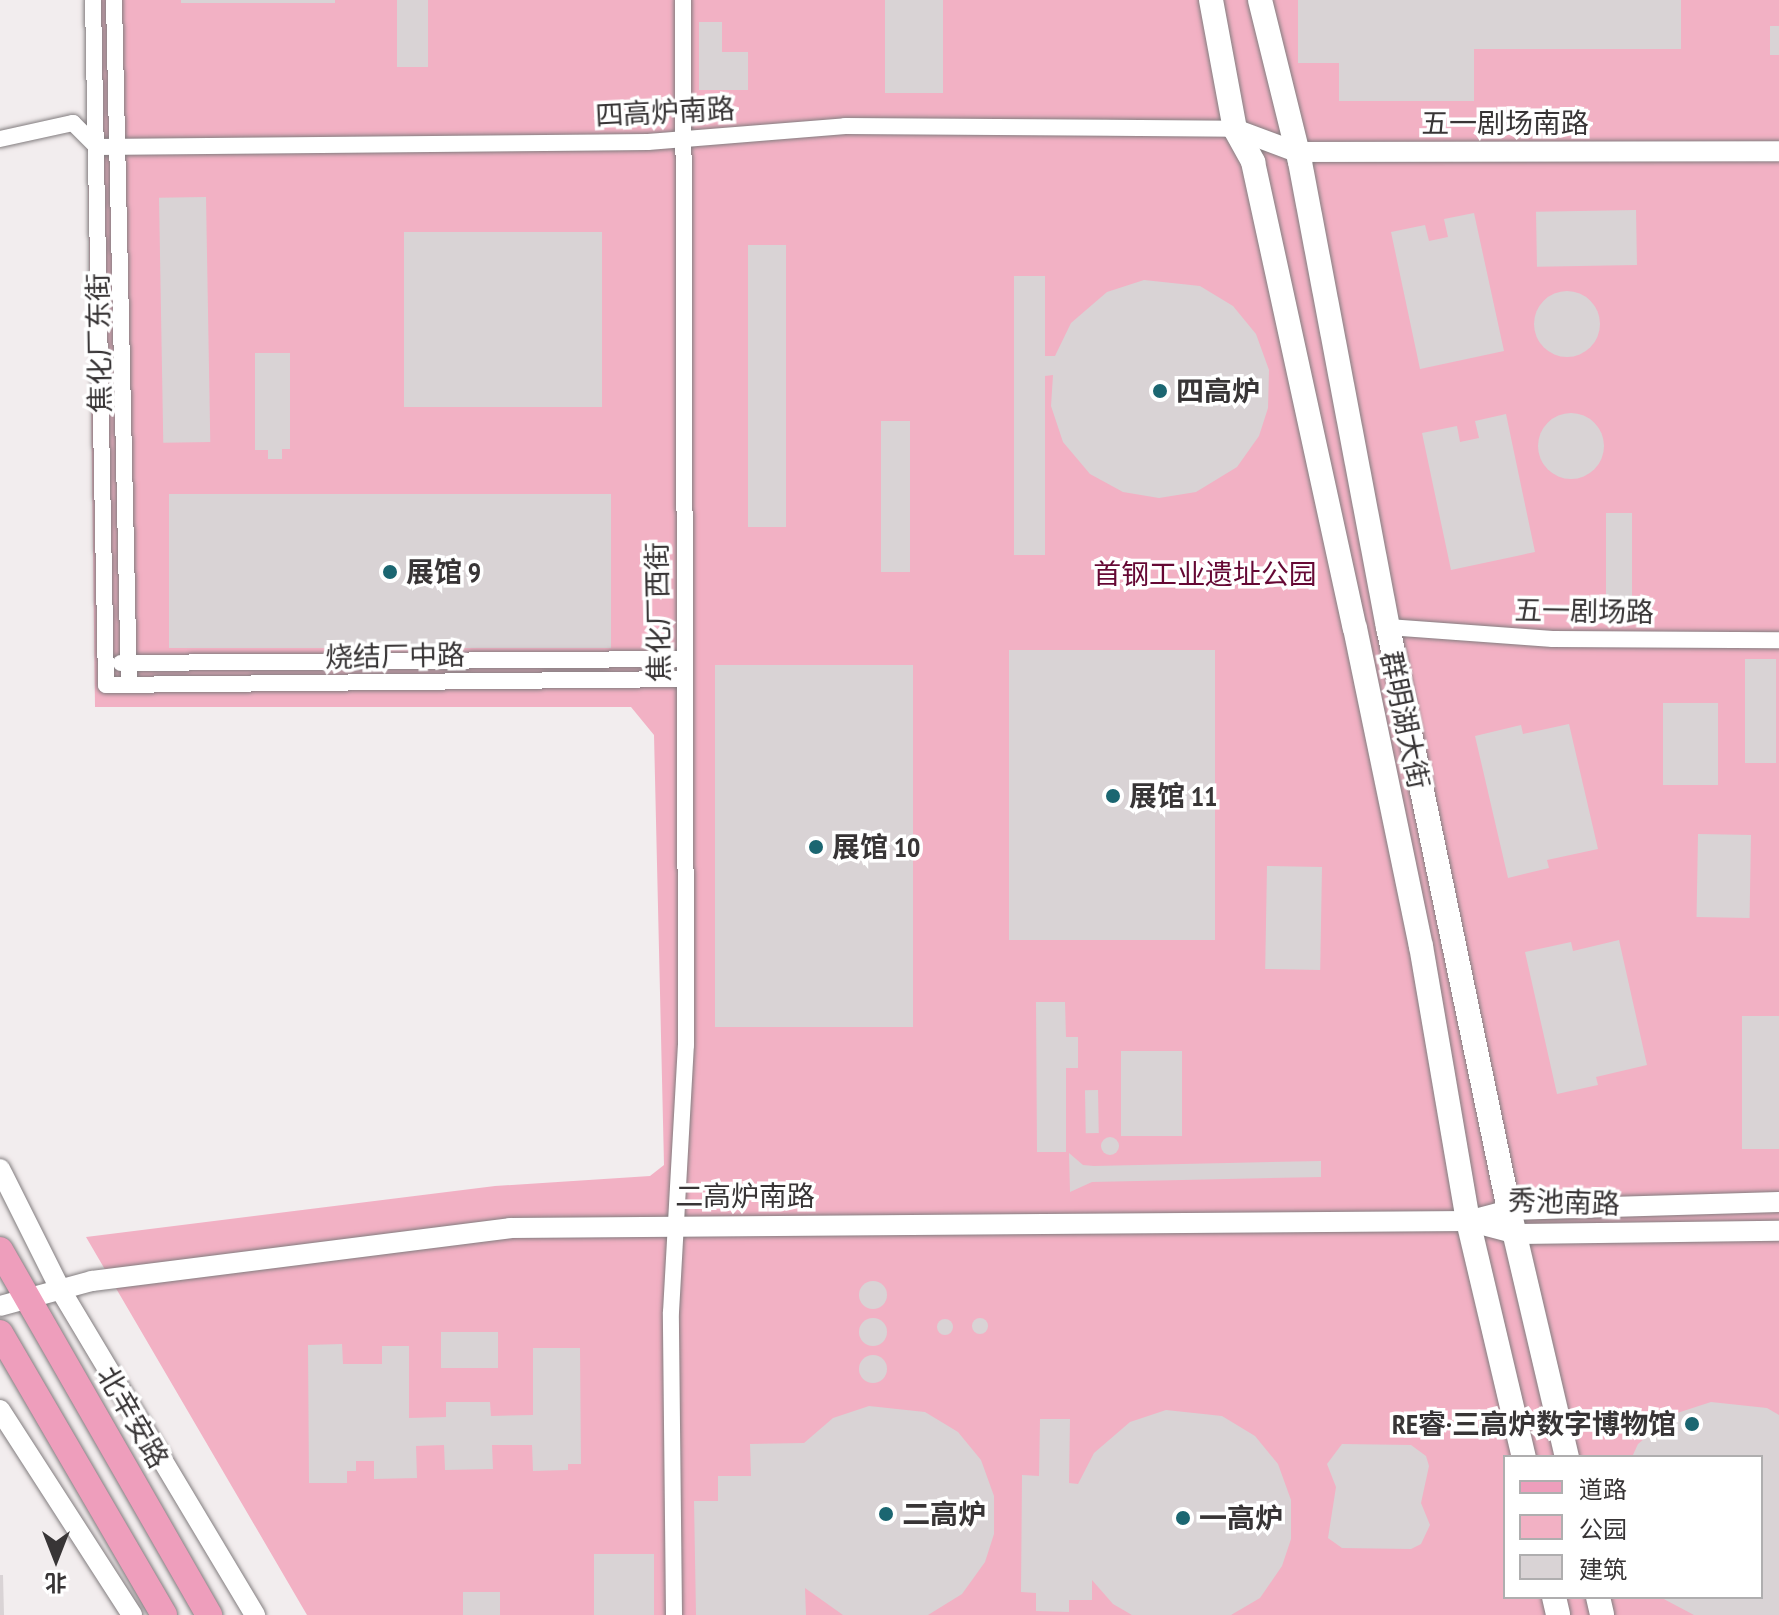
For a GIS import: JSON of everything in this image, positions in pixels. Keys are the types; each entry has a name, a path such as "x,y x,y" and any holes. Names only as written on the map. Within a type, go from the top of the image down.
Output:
{"main road":[{"name":"群明湖大街","path":"1211,0 1235,129 1253,162 1355,628 1421,946 1468,1221 1524,1455"},
{"name":"群明湖大街","path":"1260,0 1297,152 1388,627 1509,1210 1567,1455"},
{"name":"北辛安路","path":"0,1250 209,1615"},
{"path":"0,1333 164,1615"}],"street":[{"name":"焦化厂东街","path":"93,0 106,685"},
{"name":"焦化厂东街","path":"114,0 120,147 129,685"},
{"name":"焦化厂西街","path":"674,1615 674,1224 686,1045 683,0"},
{"path":"0,139 73,123 97,147"},
{"name":"四高炉南路","path":"97,147 685,140 845,126 1235,129"},
{"name":"五一剧场南路","path":"1235,129 1297,152 1779,151"},
{"name":"五一剧场路","path":"1388,627 1553,639 1779,640"},
{"name":"烧结厂中路","path":"106,663 684,659"},
{"name":"烧结厂中路","path":"106,685 685,679"},
{"path":"0,1169 60,1289 255,1615"},
{"name":"秀池南路","path":"1468,1221 1509,1210 1779,1202"},
{"name":"秀池南路","path":"1468,1221 1517,1234 1779,1231"},
{"name":"二高炉南路","path":"0,1306 60,1289 510,1228 674,1224 1468,1221"},
{"path":"0,1410 132,1615"}],"green space":[{"name":"首钢工业遗址公园","path":"86,0 1779,0 1779,1615 307,1615 86,1237 495,1186 650,1176 664,1165 654,735 631,707 95,707"}],"building":[{"path":"181,0 335,0 335,3 181,3"},
{"path":"397,0 428,0 428,67 397,67"},
{"path":"885,0 943,0 943,93 885,93"},
{"path":"1298,0 1681,0 1681,49 1474,49 1474,101 1339,101 1339,63 1298,63"},
{"path":"699,22 722,22 722,52 748,52 748,90 699,90"},
{"path":"1770,26 1779,26 1779,55 1770,55"},
{"path":"206,197 210,442 163,443 159,198"},
{"path":"1636,210 1637,265 1537,267 1536,212"},
{"path":"1474,213 1504,351 1420,369 1391,232 1425,225 1429,241 1448,237 1444,219"},
{"path":"404,232 602,232 602,407 404,407"},
{"path":"748,245 786,245 786,527 748,527"},
{"name":"四高炉","path":"1014,276 1045,276 1045,356 1055,356 1071,323 1107,292 1144,280 1200,286 1233,306 1256,334 1269,370 1268,408 1259,436 1237,467 1196,492 1159,498 1123,492 1090,474 1063,442 1051,406 1053,375 1045,376 1045,555 1014,555"},
{"path":"1567,291 1580,293 1595,306 1600,324 1598,337 1585,352 1567,357 1554,355 1539,342 1534,324 1536,311 1549,296"},
{"path":"255,353 290,353 290,449 282,449 282,459 268,459 268,450 255,450"},
{"path":"1564,413 1578,413 1590,418 1599,427 1604,446 1602,459 1595,470 1578,479 1564,479 1552,474 1543,465 1538,453 1538,439 1543,427 1552,418"},
{"path":"1506,414 1535,552 1451,570 1422,433 1457,426 1460,442 1479,438 1475,421"},
{"path":"881,421 910,421 910,572 881,572"},
{"name":"展馆 9","path":"169,494 611,494 611,648 169,648"},
{"path":"1606,513 1632,513 1632,610 1606,610"},
{"name":"展馆 11","path":"1009,650 1215,650 1215,940 1009,940"},
{"path":"1745,659 1776,659 1776,763 1745,763"},
{"name":"展馆 10","path":"715,665 913,665 913,1027 715,1027"},
{"path":"1663,703 1718,703 1718,785 1663,785"},
{"path":"1569,724 1598,849 1547,860 1549,868 1508,878 1475,736 1521,725 1523,734"},
{"path":"1698,834 1751,835 1750,918 1697,917"},
{"path":"1267,866 1322,867 1320,970 1265,969"},
{"path":"1619,940 1647,1065 1596,1077 1598,1085 1557,1094 1525,952 1571,942 1573,951"},
{"path":"1036,1002 1065,1002 1066,1037 1078,1037 1078,1068 1066,1068 1066,1152 1037,1152"},
{"path":"1742,1016 1779,1016 1779,1149 1742,1149"},
{"path":"1121,1051 1182,1051 1182,1136 1121,1136"},
{"path":"1085,1090 1098,1090 1099,1133 1086,1133"},
{"path":"1106,1137 1114,1137 1119,1146 1117,1153 1106,1155 1101,1150 1101,1142"},
{"path":"1069,1153 1083,1165 1094,1166 1321,1161 1321,1177 1092,1182 1070,1192"},
{"path":"873,1281 883,1285 887,1295 883,1305 873,1309 863,1305 859,1295 863,1285"},
{"path":"873,1318 883,1322 887,1332 883,1342 873,1346 863,1342 859,1332 863,1322"},
{"path":"977,1318 983,1318 988,1326 986,1332 977,1334 972,1329 972,1323"},
{"path":"942,1319 948,1319 953,1327 951,1333 942,1335 937,1330 937,1324"},
{"path":"441,1332 498,1332 498,1368 441,1368"},
{"path":"342,1344 343,1364 382,1364 382,1346 409,1346 409,1418 446,1417 446,1402 490,1402 491,1416 533,1415 533,1348 580,1348 581,1464 568,1464 568,1470 533,1471 532,1445 492,1445 493,1469 445,1470 444,1445 416,1446 417,1478 374,1479 374,1461 356,1461 356,1471 347,1471 347,1483 309,1483 308,1345"},
{"path":"873,1355 883,1359 887,1369 883,1379 873,1383 863,1379 859,1369 863,1359"},
{"path":"1711,1402 1767,1408 1779,1415 1779,1615 1694,1615 1664,1599 1763,1599 1763,1455 1633,1455 1638,1444 1674,1414"},
{"name":"二高炉","path":"869,1406 925,1412 958,1432 981,1460 994,1496 994,1534 985,1562 962,1594 928,1615 843,1615 805,1588 806,1615 696,1615 694,1501 718,1501 718,1476 751,1476 750,1444 804,1443 833,1418"},
{"name":"一高炉","path":"1166,1410 1222,1416 1255,1436 1278,1464 1291,1500 1291,1539 1282,1566 1260,1598 1231,1615 1132,1615 1113,1604 1092,1580 1092,1600 1069,1600 1069,1612 1036,1611 1036,1593 1021,1592 1022,1475 1039,1476 1040,1419 1070,1419 1069,1483 1078,1484 1094,1453 1130,1422"},
{"path":"1342,1444 1411,1445 1426,1456 1429,1466 1421,1503 1430,1525 1421,1544 1411,1549 1342,1548 1328,1538 1336,1487 1327,1464"},
{"path":"594,1554 654,1554 654,1615 594,1615"},
{"path":"0,1575 3,1575 4,1615 0,1615"},
{"path":"463,1592 500,1592 500,1615 463,1615"}],"place":[{"name":"四高炉","path":"1160,391"},
{"name":"展馆 9","path":"390,572"},
{"name":"展馆 11","path":"1113,796"},
{"name":"展馆 10","path":"816,847"},
{"name":"RE睿·三高炉数字博物馆","path":"1692,1424"},
{"name":"二高炉","path":"886,1514"},
{"name":"一高炉","path":"1183,1518"}]}
